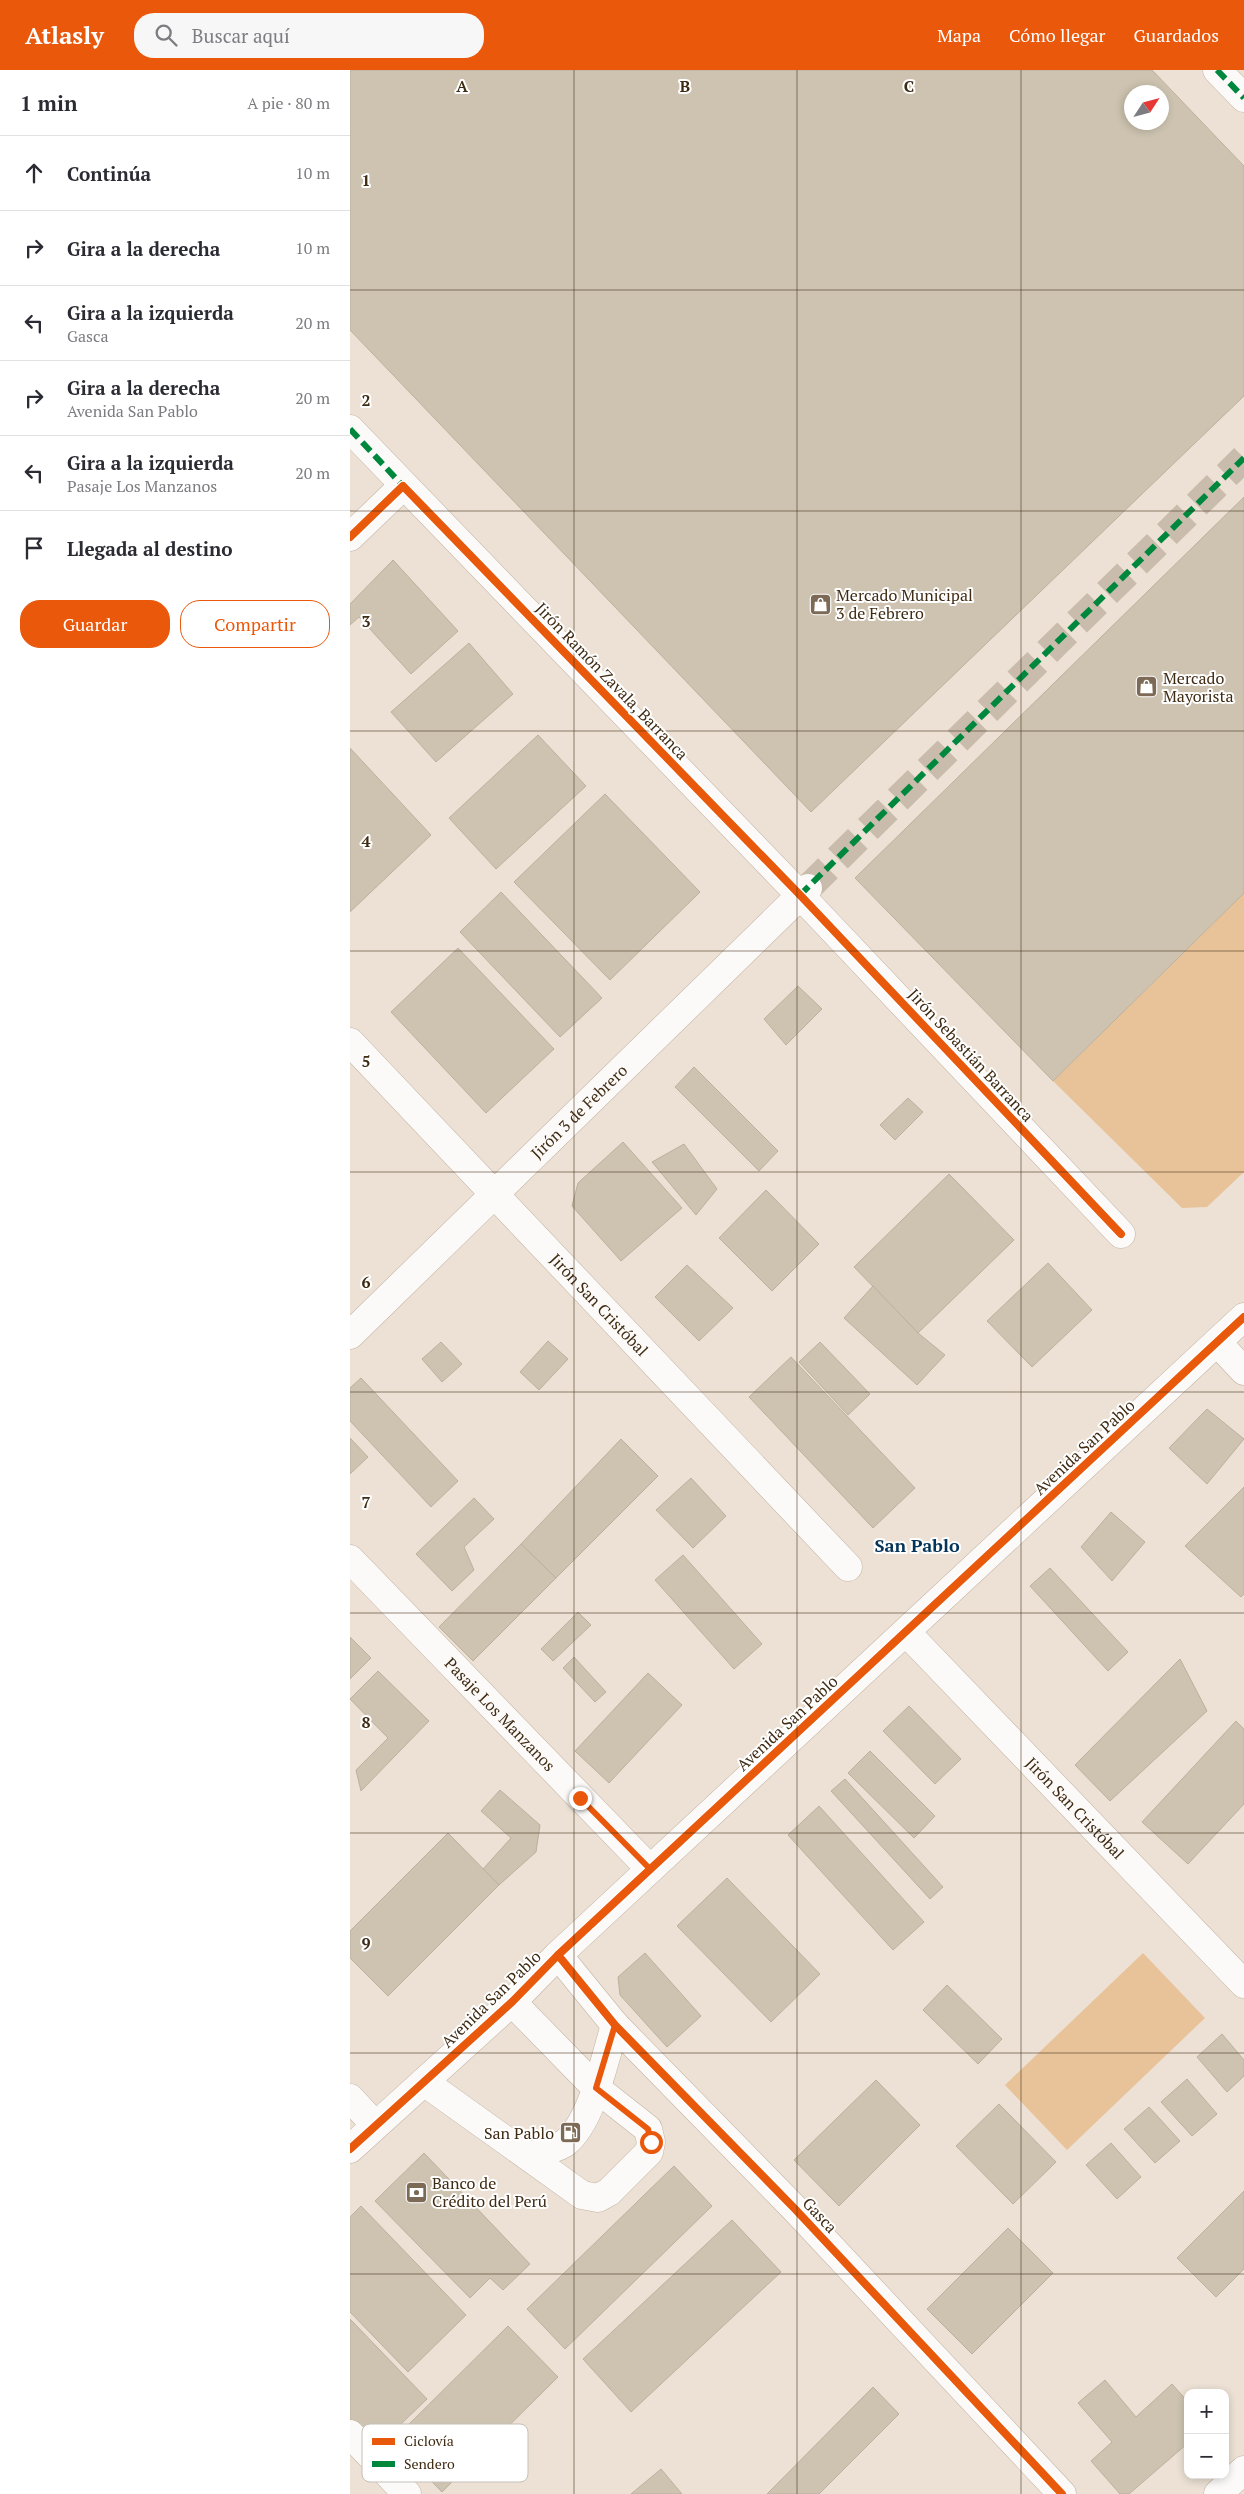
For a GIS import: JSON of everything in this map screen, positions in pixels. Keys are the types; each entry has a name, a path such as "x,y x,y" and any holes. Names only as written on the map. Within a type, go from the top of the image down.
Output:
{"street":[{"path":"1217,70 1244,98"},
{"name":"Jirón Ramón Zavala, Barranca","path":"350,429 403,486 804,892"},
{"path":"350,537 403,486"},
{"name":"Jirón 3 de Febrero","path":"350,1335 495,1196 804,892"},
{"name":"Jirón Sebastián Barranca","path":"804,892 1121,1234"},
{"name":"Jirón San Cristóbal","path":"350,1042 848,1567"},
{"name":"Avenida San Pablo","path":"350,2149 512,2002 558,1955 1244,1317"},
{"path":"1217,1342 1244,1371"},
{"name":"Pasaje Los Manzanos","path":"350,1559 650,1869"},
{"name":"Jirón San Cristóbal","path":"906,1632 1244,1984"},
{"name":"Gasca","path":"558,1955 615,2025 795,2208 1062,2494"},
{"path":"424,2082 582,2195 598,2198 609,2192 649,2152 651,2142 648,2129 596,2088 512,2002"},
{"path":"528,2156 547,2151 565,2142 586,2116 615,2025"},
{"path":"350,2098 375,2125"},
{"path":"350,2434 362,2447"},
{"path":"1218,2494 1244,2470"},
{"path":"396,2482 407,2494"}],"shaded area":[{"path":"1244,893 1244,1172 1207,1207 1182,1208 1053,1081"},
{"path":"1143,1953 1205,2018 1067,2150 1005,2085"}],"building":[{"name":"Mercado Municipal 3 de Febrero","path":"350,70 1152,70 1166,85 1124,85 1124,130 1169,130 1169,88 1244,166 1244,396 811,812 350,330"},
{"name":"Mercado Mayorista","path":"1244,497 1244,893 1053,1081 855,878"},
{"path":"393,560 458,631 411,674 359,617 350,625 350,604"},
{"path":"469,643 513,694 436,762 391,712"},
{"path":"538,735 586,786 496,869 449,818"},
{"path":"350,748 431,835 350,912"},
{"path":"605,794 700,892 610,980 514,882"},
{"path":"501,892 602,998 560,1037 460,932"},
{"path":"458,948 554,1049 486,1113 391,1012"},
{"path":"798,986 822,1009 786,1045 764,1019"},
{"path":"694,1067 778,1151 759,1171 675,1087"},
{"path":"908,1098 923,1112 895,1140 880,1125"},
{"path":"623,1142 682,1208 621,1261 572,1206 578,1183"},
{"path":"684,1144 717,1189 696,1215 652,1162"},
{"path":"949,1174 1014,1240 918,1333 854,1267"},
{"path":"766,1190 819,1244 772,1291 719,1238"},
{"path":"1048,1263 1092,1310 1032,1367 987,1321"},
{"path":"687,1265 733,1308 699,1341 655,1297"},
{"path":"873,1286 918,1333 945,1355 917,1385 844,1318"},
{"path":"548,1341 568,1359 539,1390 520,1372"},
{"path":"441,1342 462,1364 442,1382 422,1359"},
{"path":"820,1342 870,1394 848,1415 799,1362"},
{"path":"791,1357 915,1488 873,1528 749,1397"},
{"path":"361,1378 458,1481 431,1507 350,1421 350,1388"},
{"path":"1207,1409 1244,1439 1207,1484 1169,1448"},
{"path":"350,1438 368,1457 350,1474"},
{"path":"621,1439 658,1476 556,1578 521,1544"},
{"path":"691,1478 726,1516 693,1548 656,1510"},
{"path":"1244,1487 1244,1594 1241,1597 1185,1546"},
{"path":"474,1498 494,1519 464,1547 474,1570 452,1591 416,1554"},
{"path":"1111,1512 1145,1542 1112,1581 1081,1547"},
{"path":"521,1544 556,1578 473,1661 439,1627"},
{"path":"683,1555 762,1644 734,1669 655,1580"},
{"path":"1050,1568 1128,1652 1108,1671 1030,1586"},
{"path":"578,1612 591,1625 553,1661 541,1649"},
{"path":"350,1637 371,1658 350,1679"},
{"path":"574,1657 606,1692 595,1702 563,1668"},
{"path":"1180,1659 1207,1711 1110,1801 1075,1765"},
{"path":"378,1671 429,1721 361,1791 356,1770 388,1738 350,1699"},
{"path":"648,1673 682,1705 609,1783 575,1751"},
{"path":"909,1706 961,1759 935,1784 883,1731"},
{"path":"1236,1721 1244,1729 1244,1804 1188,1864 1142,1822"},
{"path":"870,1751 935,1816 914,1838 848,1773"},
{"path":"845,1779 943,1887 930,1899 831,1791"},
{"path":"500,1790 540,1825 536,1852 499,1885 483,1869 511,1838 481,1811"},
{"path":"819,1806 924,1922 893,1950 788,1835"},
{"path":"448,1833 499,1885 388,1996 350,1958 350,1931"},
{"path":"727,1878 820,1974 771,2022 677,1926"},
{"path":"645,1953 701,2016 667,2047 620,1995 618,1977"},
{"path":"947,1985 1002,2039 978,2064 923,2010"},
{"path":"1222,2034 1244,2060 1244,2076 1227,2092 1197,2057"},
{"path":"1187,2079 1217,2114 1192,2136 1161,2102"},
{"path":"876,2080 920,2125 839,2206 794,2160"},
{"path":"999,2104 1056,2162 1013,2204 956,2146"},
{"path":"1149,2107 1180,2141 1155,2163 1124,2129"},
{"path":"1111,2143 1141,2177 1117,2199 1086,2165"},
{"path":"424,2153 530,2264 503,2290 490,2278 470,2298 375,2201"},
{"path":"674,2166 712,2206 565,2349 527,2309"},
{"path":"1244,2191 1244,2269 1216,2297 1177,2258"},
{"path":"361,2206 466,2315 408,2372 350,2312 350,2217"},
{"path":"732,2220 781,2272 631,2412 583,2359"},
{"path":"1008,2228 1053,2273 972,2354 927,2309"},
{"path":"350,2319 427,2399 401,2424 362,2424 362,2433 350,2421"},
{"path":"508,2326 558,2377 511,2424 409,2424"},
{"path":"1105,2380 1136,2417 1172,2384 1184,2398 1184,2446 1129,2494 1120,2494 1091,2461 1112,2442 1078,2403"},
{"path":"873,2387 899,2414 819,2494 767,2494"},
{"path":"661,2469 682,2494 631,2494"},
{"path":"432,2482 452,2482 442,2492"}],"tunnel":[{"path":"808,888 1244,458"}],"marked path":[{"path":"1217,70 1244,98"},
{"path":"350,429 403,486"},
{"path":"800,895 1244,458"}],"cycle path":[{"path":"350,537 403,486 800,895 1121,1234"},
{"path":"350,2149 512,2002 558,1955 1244,1317"},
{"path":"558,1955 615,2025 795,2209 1062,2494"}],"place":[{"name":"Mercado Municipal 3 de Febrero","path":"820,604"},
{"name":"Mercado Mayorista","path":"1147,687"},
{"name":"San Pablo","path":"570,2133"},
{"name":"Banco de Crédito del Perú","path":"416,2192"}],"district":[{"name":"San Pablo","path":"917,1546"}],"route":[{"path":"580,1798 650,1869 558,1955 615,2025 596,2088 648,2129 651,2142"}]}
